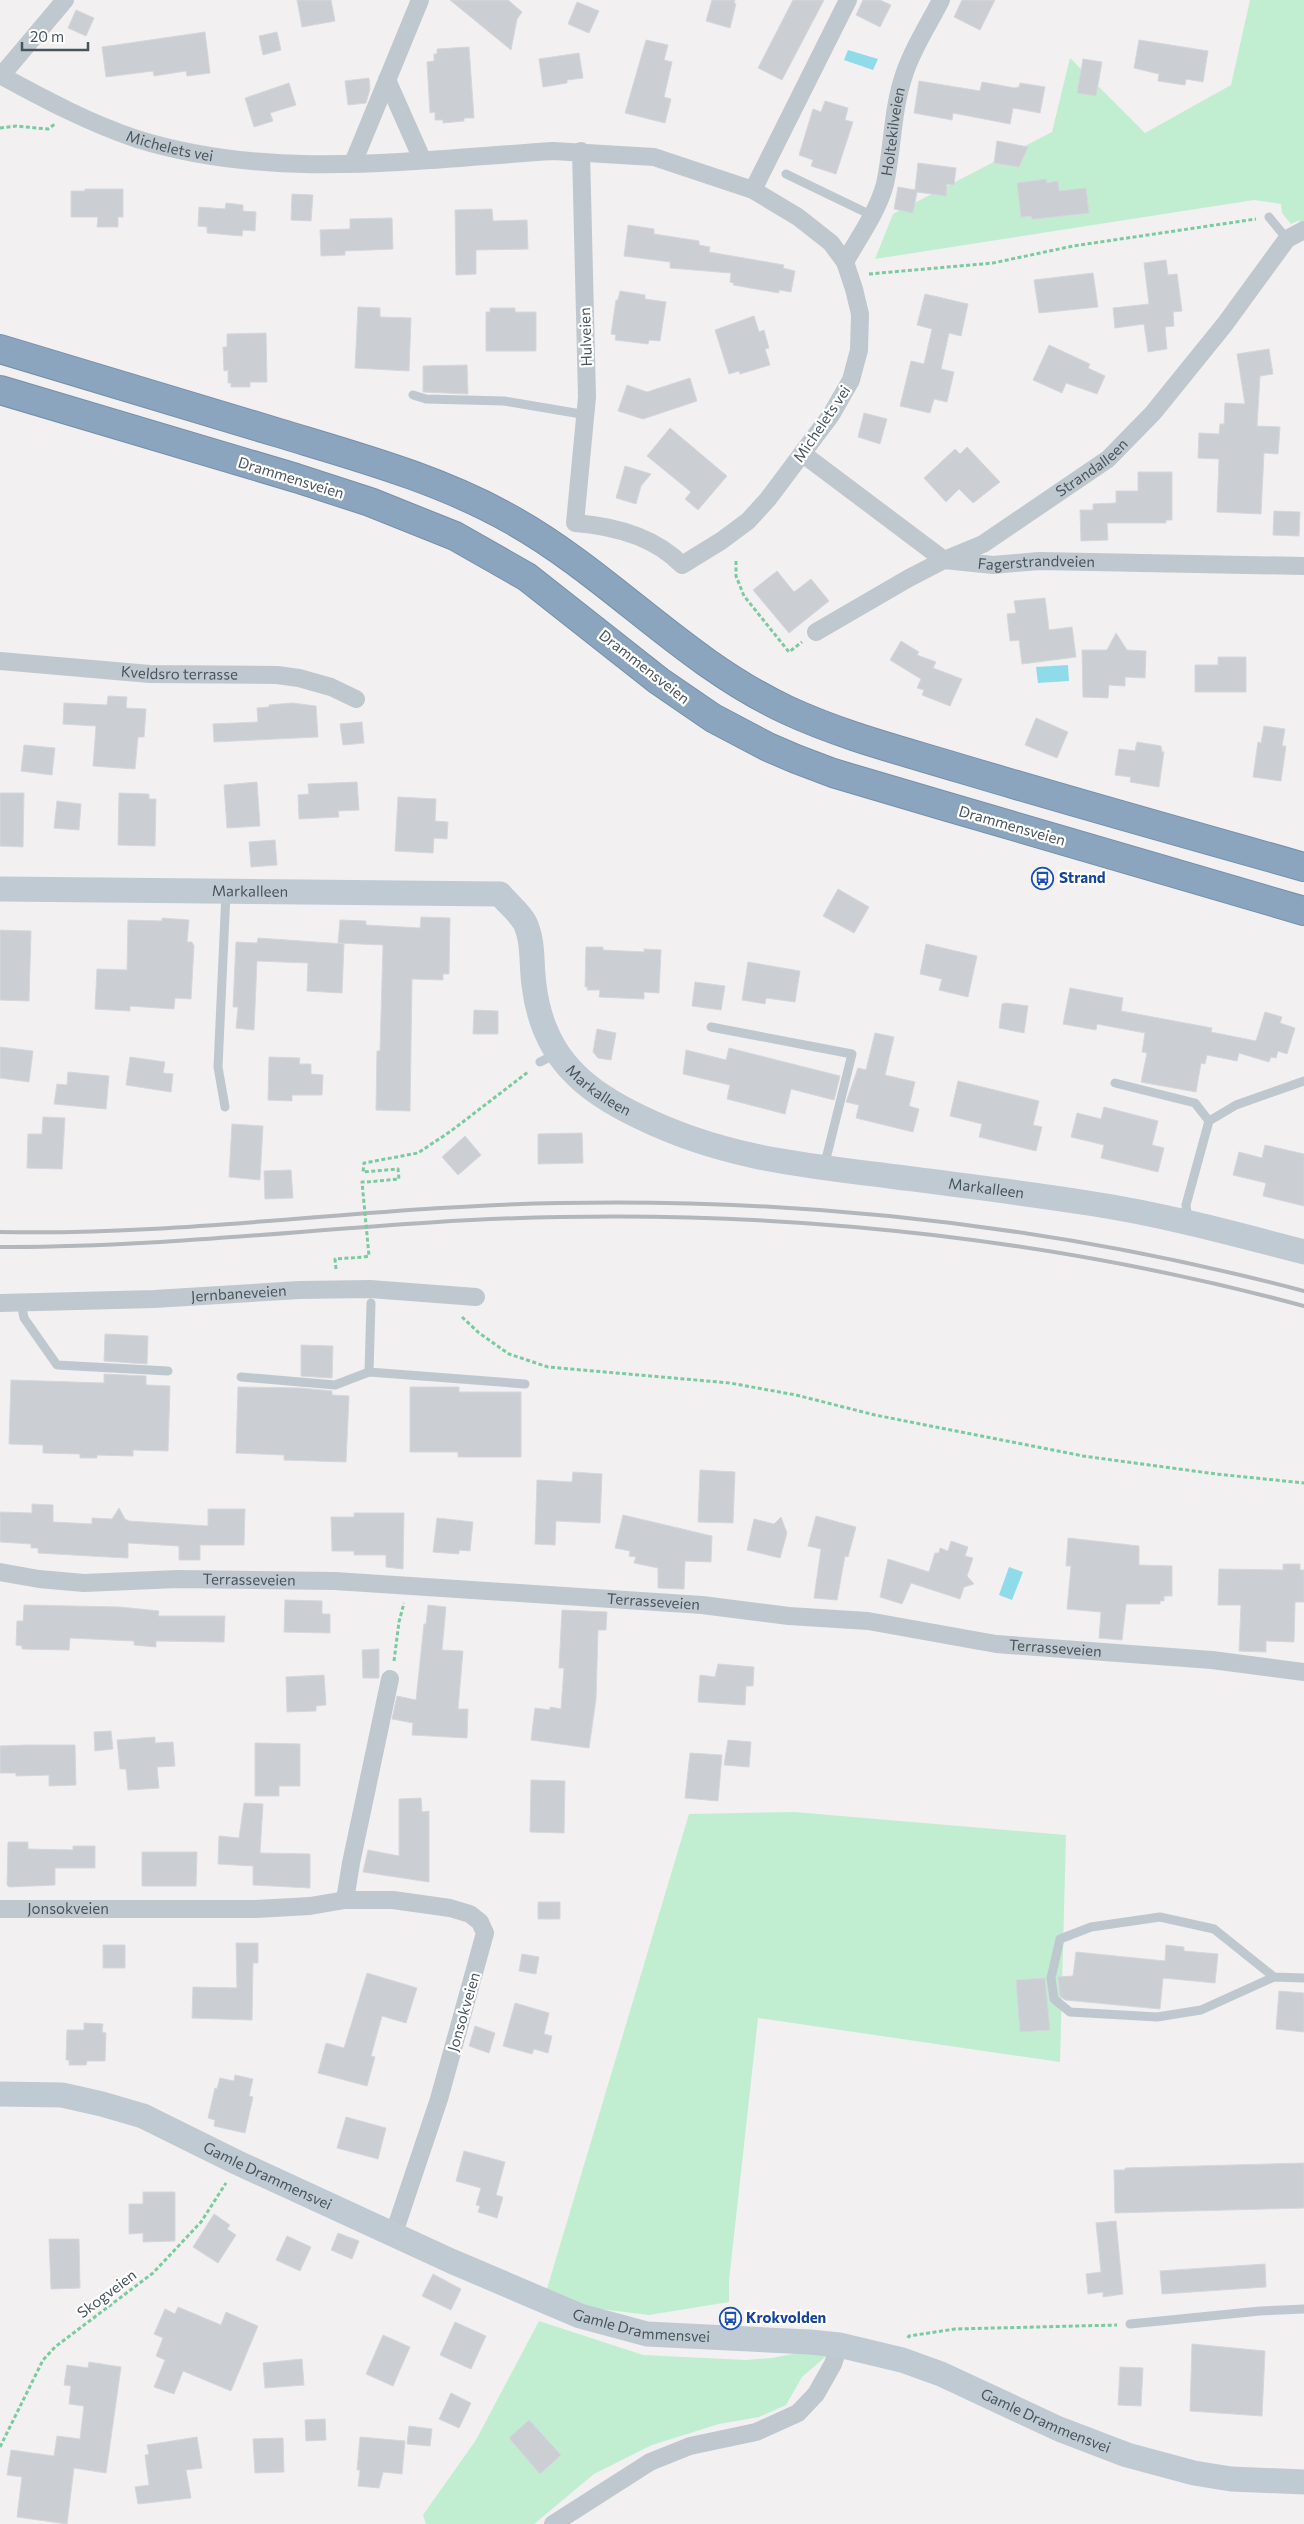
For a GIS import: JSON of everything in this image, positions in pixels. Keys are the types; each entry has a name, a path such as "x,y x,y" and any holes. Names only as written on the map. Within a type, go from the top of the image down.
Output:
{"highway":[{"path":"0,349 383,465 473,500 512,520 562,552 710,666 763,698 811,720 1074,803 1304,867"},
{"name":"Drammensveien","path":"0,390 333,490 455,536 527,577 593,626 659,681 713,718 768,747 796,759 834,773 966,813 1304,911"}],"main road":[{"name":"Markalleen","path":"0,889 226,893 500,894 525,923 533,955 534,984 538,1008 548,1037 549,1058 594,1090 631,1113 668,1130 731,1152 760,1159 1014,1192 1188,1222 1304,1252"},
{"name":"Gamle Drammensvei","path":"0,2094 62,2095 142,2116 236,2162 542,2302 613,2326 647,2334 681,2337 810,2342 839,2345 902,2360 941,2374 1059,2429 1127,2455 1194,2473 1231,2479 1304,2482"}],"street":[{"path":"0,75 65,0"},
{"path":"353,164 420,0"},
{"path":"753,190 848,0"},
{"name":"Holtekilveien","path":"845,262 872,216 884,186 894,140 894,112 904,73 941,0"},
{"name":"Michelets vei","path":"0,75 69,112 136,138 220,158 280,164 353,164 553,151 580,151 654,158 753,190 798,217 832,243 845,262 860,314 859,350 851,380 831,415 803,454 748,521 721,541 682,565"},
{"path":"387,80 422,159"},
{"name":"Hulveien","path":"580,151 587,415 575,522 594,524 643,539 660,546 682,565"},
{"name":"Strandalleen","path":"816,632 944,560 983,544 1108,459 1154,413 1225,324 1287,239 1304,230"},
{"path":"803,454 944,560"},
{"name":"Fagerstrandveien","path":"944,560 993,565 1039,561 1304,566"},
{"name":"Kveldsro terrasse","path":"0,661 150,674 277,675 299,678 331,687 356,699"},
{"name":"Jernbaneveien","path":"0,1303 154,1299 299,1290 370,1289 476,1297"},
{"name":"Terrasseveien","path":"0,1572 39,1579 84,1583 178,1579 335,1580 702,1605 789,1616 868,1621 996,1644 1212,1660 1304,1672"},
{"path":"345,1900 351,1863 390,1679"},
{"name":"Jonsokveien","path":"0,1908 256,1909 310,1906 345,1900 393,1900 450,1908 470,1914 480,1922 486,1932 440,2099 394,2233"},
{"path":"553,2524 650,2462 690,2446 756,2432 798,2413 816,2394 833,2364 839,2345"}],"lane":[{"path":"786,174 872,216"},
{"path":"1269,217 1287,239"},
{"path":"413,395 426,399 504,401 587,415"},
{"path":"225,1107 218,1067 226,893"},
{"path":"711,1027 852,1054 824,1168"},
{"path":"1188,1222 1186,1204 1209,1121 1236,1105 1304,1081"},
{"path":"1115,1083 1195,1103 1209,1121"},
{"path":"21,1302 24,1318 57,1365 168,1372"},
{"path":"369,1372 371,1303"},
{"path":"241,1377 335,1385 369,1372 525,1384"},
{"path":"1274,1977 1214,1929 1160,1917 1091,1926 1060,1939 1051,1978 1054,1999 1070,2012 1157,2017 1201,2010 1274,1977 1304,1978"},
{"path":"1130,2324 1260,2311 1304,2309"}],"path":[{"path":"0,128 16,126 48,130 69,112"},
{"path":"866,274 993,263 1073,246 1269,217"},
{"path":"736,561 736,576 744,596 790,652 816,632"},
{"path":"340,1270 336,1270 335,1259 369,1256 362,1182 399,1179 398,1169 363,1172 362,1166 368,1160 418,1153 451,1131 549,1058"},
{"path":"434,1295 479,1333 510,1354 548,1367 730,1383 796,1395 875,1415 1083,1456 1216,1474 1304,1483"},
{"path":"394,1658 399,1622"},
{"name":"Skogveien","path":"0,2447 43,2360 55,2347 153,2273 200,2222 230,2177 236,2162"},
{"path":"909,2336 955,2329 1130,2324"}],"green space":[{"path":"1250,0 1304,0 1304,222 1298,224 1300,220 1291,224 1282,213 1281,204 1254,200 875,259 893,214 1052,132 1070,58 1145,133 1231,85"},
{"path":"794,1812 1066,1835 1060,2062 758,2018 729,2281 729,2302 649,2315 543,2302 689,1814"},
{"path":"539,2321 643,2355 746,2360 772,2358 839,2345 802,2377 786,2405 759,2417 719,2424 652,2445 594,2474 534,2524 426,2524 423,2515 476,2440"}],"water":[{"path":"848,50 878,59 873,70 844,60"},
{"path":"1068,665 1069,681 1038,683 1036,667"},
{"path":"1009,1567 1023,1572 1012,1600 999,1595"}],"building":[{"path":"297,0 331,0 335,21 302,27"},
{"path":"450,0 508,0 522,12 517,19 511,50"},
{"path":"712,0 735,0 734,3 736,4 730,28 706,21"},
{"path":"793,0 824,0 782,80 758,68"},
{"path":"863,0 880,0 891,5 880,27 856,15"},
{"path":"962,0 995,0 980,30 954,17"},
{"path":"577,2 599,11 589,33 568,24"},
{"path":"76,10 94,18 86,36 68,28"},
{"path":"205,32 210,73 187,76 186,71 154,76 153,71 106,77 102,47"},
{"path":"277,32 281,50 263,55 259,36"},
{"path":"646,40 668,45 664,60 672,62 664,97 671,99 665,123 625,113"},
{"path":"1139,40 1208,51 1203,82 1186,79 1185,85 1158,81 1159,74 1134,68"},
{"path":"469,47 474,118 464,118 464,121 443,123 443,120 435,120 435,112 430,113 427,62 434,61 434,54 437,54 437,49"},
{"path":"579,53 583,78 567,80 567,83 543,87 539,59"},
{"path":"1083,59 1102,62 1096,96 1077,93"},
{"path":"369,78 370,89 366,103 348,105 345,81"},
{"path":"919,81 980,91 982,82 1015,88 1019,87 1020,83 1045,87 1040,113 1013,108 1010,124 953,113 952,120 914,113"},
{"path":"289,83 296,105 270,113 273,121 254,127 245,98"},
{"path":"825,101 848,108 845,120 853,122 836,174 811,166 813,160 799,155 813,109 821,112"},
{"path":"997,141 1028,147 1019,167 994,163"},
{"path":"918,163 956,168 954,185 947,184 946,196 917,192 913,213 894,209 898,187 915,190"},
{"path":"1046,179 1047,183 1058,181 1059,191 1086,188 1089,213 1035,219 1032,219 1031,216 1021,217 1017,183"},
{"path":"85,189 123,189 123,217 118,217 118,227 97,227 98,217 71,217 71,191 85,191"},
{"path":"292,194 313,195 311,221 291,220"},
{"path":"226,203 243,205 243,211 256,212 255,231 243,230 242,236 207,233 207,227 198,226 199,207 225,209"},
{"path":"492,209 493,221 527,220 528,249 476,250 476,274 456,275 455,210"},
{"path":"392,218 393,249 345,251 345,255 321,256 320,230 350,229 350,219"},
{"path":"628,225 654,229 654,234 699,241 699,245 710,247 709,252 784,265 783,268 795,271 791,292 779,290 779,293 733,285 734,283 730,282 731,273 670,268 670,262 624,256"},
{"path":"1166,260 1168,275 1177,274 1182,311 1173,312 1174,326 1165,327 1167,349 1148,352 1144,324 1115,328 1113,308 1149,304 1144,263"},
{"path":"1093,273 1098,307 1039,313 1034,280"},
{"path":"620,291 645,295 645,299 666,302 660,341 649,340 648,344 615,340 616,335 611,334 616,300 618,300"},
{"path":"925,294 968,304 961,336 949,333 941,369 954,372 947,402 934,399 930,413 900,406 911,361 924,364 932,329 917,325"},
{"path":"358,307 380,308 380,317 411,318 409,371 355,368"},
{"path":"490,308 515,308 515,312 536,312 536,351 486,351 486,312 490,312"},
{"path":"754,316 759,332 764,330 769,348 765,349 770,365 740,374 739,371 729,374 715,330"},
{"path":"266,333 267,382 250,382 250,387 231,387 231,383 228,383 228,370 224,371 223,347 227,347 227,334"},
{"path":"1049,345 1090,364 1088,368 1105,376 1097,394 1066,383 1062,393 1033,380"},
{"path":"1269,349 1273,374 1260,376 1257,426 1280,427 1278,454 1264,453 1261,514 1217,512 1219,459 1198,458 1199,433 1219,434 1220,424 1224,424 1225,403 1245,404 1237,354"},
{"path":"467,365 468,394 423,392 423,366"},
{"path":"690,378 697,401 643,419 618,411 627,385 647,392"},
{"path":"864,413 887,419 880,444 858,437"},
{"path":"670,428 727,476 698,510 685,499 691,492 647,456"},
{"path":"967,447 1000,482 973,503 959,489 946,502 924,478 955,449 960,454"},
{"path":"625,466 651,474 641,486 636,504 616,498"},
{"path":"1138,472 1172,472 1172,520 1166,520 1166,523 1107,523 1108,540 1081,541 1080,510 1093,510 1093,504 1116,503 1116,491 1138,491"},
{"path":"1274,511 1300,512 1299,536 1273,535"},
{"path":"777,571 794,592 811,579 829,601 789,633 753,590"},
{"path":"1045,598 1049,630 1072,627 1076,657 1022,664 1019,640 1010,641 1007,614 1016,613 1014,601"},
{"path":"1116,633 1127,650 1146,651 1145,678 1125,677 1125,686 1109,685 1108,698 1083,697 1082,650 1107,650"},
{"path":"901,641 919,652 917,655 936,662 933,668 962,679 950,706 922,695 924,690 917,688 921,679 890,660"},
{"path":"1218,657 1246,657 1246,692 1195,692 1195,665 1218,665"},
{"path":"108,696 127,697 126,708 146,709 144,737 138,737 135,769 93,766 96,726 63,724 64,703 107,705"},
{"path":"292,703 316,706 318,737 214,742 213,724 258,722 257,708"},
{"path":"1036,718 1068,732 1057,758 1025,745"},
{"path":"362,722 364,743 343,745 340,724"},
{"path":"1264,726 1285,729 1282,746 1286,746 1281,781 1253,777 1258,742 1261,743"},
{"path":"1137,742 1161,746 1162,752 1164,752 1159,787 1130,782 1131,777 1115,775 1119,749 1135,751"},
{"path":"24,745 55,748 52,775 21,771"},
{"path":"257,782 260,826 227,828 224,785"},
{"path":"357,782 359,810 338,811 339,817 299,819 298,795 309,794 308,784"},
{"path":"0,793 24,793 23,847 0,846"},
{"path":"119,793 149,794 149,799 156,799 155,846 118,845"},
{"path":"398,797 436,799 435,821 448,822 447,839 434,838 433,853 395,851"},
{"path":"57,801 81,804 79,830 54,828"},
{"path":"275,840 277,865 251,867 249,842"},
{"path":"838,889 869,907 854,933 823,916"},
{"path":"421,917 450,918 449,974 443,974 443,980 412,979 410,1111 376,1110 377,1051 380,1051 383,945 338,943 340,920 366,921 366,925 420,928"},
{"path":"162,918 189,920 187,942 192,942 194,946 191,999 175,998 174,1009 130,1006 130,1011 95,1009 97,969 127,970 128,920 162,921"},
{"path":"0,930 31,931 29,1001 0,1000"},
{"path":"258,938 344,944 342,993 307,991 308,963 257,961 254,1030 236,1028 238,1007 233,1007 236,942 257,943"},
{"path":"926,944 977,956 968,997 939,990 942,979 920,974"},
{"path":"586,947 603,947 603,950 644,952 644,949 661,950 659,993 644,992 644,999 599,997 600,990 587,990 588,987 585,987"},
{"path":"748,962 800,971 795,1002 766,998 765,1004 742,1000"},
{"path":"695,982 725,986 721,1010 692,1006"},
{"path":"1070,988 1123,998 1121,1011 1212,1028 1211,1032 1256,1041 1265,1012 1282,1017 1280,1023 1295,1028 1287,1054 1278,1051 1276,1058 1271,1057 1269,1062 1239,1053 1237,1061 1207,1055 1205,1064 1201,1063 1196,1092 1141,1082 1147,1053 1142,1052 1145,1033 1097,1024 1096,1030 1063,1024"},
{"path":"1002,1004 1028,1006 1024,1033 999,1028"},
{"path":"474,1010 498,1011 498,1034 473,1034"},
{"path":"597,1029 616,1033 611,1060 598,1058 593,1052"},
{"path":"875,1033 894,1037 885,1075 915,1082 909,1106 919,1109 913,1132 856,1118 859,1105 846,1102 858,1068 866,1070"},
{"path":"0,1047 33,1051 29,1082 0,1078"},
{"path":"729,1048 840,1076 834,1100 791,1089 785,1114 727,1099 730,1085 683,1074 686,1050 726,1060"},
{"path":"130,1057 165,1062 163,1073 173,1074 171,1092 126,1085"},
{"path":"269,1057 300,1058 299,1064 311,1064 311,1074 323,1075 322,1095 292,1095 292,1101 268,1100"},
{"path":"68,1072 109,1076 106,1109 54,1104 57,1084 67,1085"},
{"path":"958,1081 1039,1101 1033,1125 1042,1127 1036,1151 979,1137 982,1124 950,1116"},
{"path":"1104,1107 1158,1121 1152,1145 1164,1148 1158,1172 1101,1158 1104,1145 1071,1137 1077,1113 1101,1119"},
{"path":"43,1117 65,1118 62,1169 27,1168 28,1134 42,1134"},
{"path":"232,1124 263,1126 260,1180 229,1177"},
{"path":"582,1133 583,1163 538,1164 538,1134"},
{"path":"465,1136 481,1155 458,1175 442,1157"},
{"path":"1265,1145 1304,1154 1304,1206 1263,1196 1266,1183 1233,1175 1239,1152 1262,1158"},
{"path":"291,1170 293,1198 265,1199 264,1171"},
{"path":"105,1334 148,1336 147,1364 104,1361"},
{"path":"301,1345 333,1346 332,1378 301,1376"},
{"path":"104,1374 146,1376 146,1385 170,1386 168,1451 133,1450 133,1456 97,1455 97,1458 80,1458 80,1454 43,1453 43,1445 9,1444 11,1380 104,1383"},
{"path":"238,1387 300,1388 332,1391 332,1395 349,1396 346,1462 284,1460 284,1455 236,1453"},
{"path":"410,1387 459,1387 459,1392 521,1392 521,1457 458,1457 458,1452 410,1452"},
{"path":"700,1470 735,1472 733,1523 698,1522"},
{"path":"573,1472 602,1474 600,1523 556,1521 555,1545 535,1544 537,1480 572,1482"},
{"path":"32,1504 53,1505 53,1522 92,1524 92,1518 112,1519 119,1508 125,1519 129,1521 208,1526 208,1509 245,1509 244,1545 200,1545 200,1560 179,1560 179,1546 128,1543 128,1558 38,1553 38,1548 31,1548 31,1544 0,1542 0,1512 32,1513"},
{"path":"354,1513 404,1513 403,1569 386,1567 386,1555 354,1555 354,1551 332,1551 331,1517 354,1517"},
{"path":"623,1515 712,1536 711,1562 685,1561 684,1589 658,1588 658,1568 634,1563 636,1557 629,1556 630,1551 615,1548"},
{"path":"816,1516 856,1527 848,1557 845,1556 837,1600 814,1598 821,1549 808,1546"},
{"path":"781,1517 787,1533 780,1558 747,1550 754,1519 774,1524"},
{"path":"437,1518 473,1522 470,1551 459,1550 459,1554 433,1552"},
{"path":"1068,1538 1139,1546 1139,1565 1172,1566 1172,1596 1164,1596 1164,1601 1160,1601 1160,1604 1126,1604 1122,1640 1099,1638 1101,1612 1067,1609 1071,1566 1066,1566"},
{"path":"951,1541 968,1547 965,1556 973,1558 967,1576 974,1584 964,1587 960,1599 911,1583 902,1604 880,1597 888,1559 929,1572 935,1553 939,1553 940,1548 948,1551"},
{"path":"1283,1564 1300,1564 1300,1570 1304,1570 1304,1602 1295,1602 1294,1642 1266,1641 1266,1652 1239,1651 1241,1605 1218,1605 1219,1569 1283,1570"},
{"path":"285,1600 322,1601 322,1614 330,1614 330,1633 284,1632"},
{"path":"24,1605 120,1607 159,1611 158,1616 225,1616 224,1642 156,1641 156,1647 134,1645 134,1641 70,1638 69,1650 22,1649 22,1646 16,1645 17,1621 23,1621"},
{"path":"428,1605 446,1607 442,1650 463,1651 458,1709 468,1709 467,1738 412,1735 413,1723 392,1719 397,1696 416,1700 424,1624 426,1624"},
{"path":"562,1610 607,1612 606,1630 598,1630 596,1699 589,1748 531,1740 535,1708 550,1710 550,1707 561,1709 564,1668 559,1668"},
{"path":"379,1649 379,1678 363,1678 362,1650"},
{"path":"718,1664 754,1667 753,1686 746,1686 745,1705 698,1702 700,1675 715,1677"},
{"path":"324,1675 326,1705 316,1706 316,1711 287,1712 286,1677"},
{"path":"111,1731 113,1749 95,1751 94,1732"},
{"path":"155,1737 155,1743 173,1742 175,1766 157,1767 159,1788 128,1790 126,1769 120,1769 117,1740"},
{"path":"728,1740 751,1742 749,1767 724,1765"},
{"path":"255,1743 300,1744 300,1786 279,1786 279,1796 255,1796"},
{"path":"75,1745 76,1785 49,1786 49,1775 16,1776 16,1773 0,1773 0,1746"},
{"path":"690,1753 722,1755 718,1801 685,1798"},
{"path":"531,1780 565,1781 564,1833 530,1832"},
{"path":"421,1798 422,1812 429,1811 429,1882 363,1872 368,1850 399,1856 399,1799"},
{"path":"244,1803 263,1804 260,1853 310,1854 310,1888 253,1885 253,1866 218,1864 219,1836 239,1838"},
{"path":"8,1842 28,1842 28,1849 73,1850 73,1846 95,1846 95,1868 55,1868 55,1885 9,1887 7,1885"},
{"path":"142,1852 197,1852 196,1886 142,1886"},
{"path":"538,1902 560,1902 560,1919 538,1919"},
{"path":"236,1943 258,1943 258,1963 253,1963 252,2020 192,2018 193,1987 237,1988"},
{"path":"103,1945 125,1945 125,1968 103,1968"},
{"path":"1166,1945 1184,1947 1184,1951 1218,1954 1215,1983 1163,1978 1160,2009 1065,2000 1060,1996 1058,1977 1073,1976 1076,1952 1165,1961"},
{"path":"522,1954 539,1957 536,1974 519,1971"},
{"path":"367,1973 417,1988 406,2023 382,2016 371,2056 375,2057 367,2086 318,2073 326,2043 344,2048"},
{"path":"1045,1978 1050,2030 1020,2032 1016,1980"},
{"path":"1279,1991 1304,1993 1304,2032 1276,2029"},
{"path":"515,2003 549,2013 544,2034 552,2036 548,2053 534,2049 532,2054 503,2046"},
{"path":"84,2023 103,2024 102,2032 106,2033 105,2061 87,2061 86,2065 69,2065 69,2060 66,2060 67,2030 84,2030"},
{"path":"475,2026 495,2033 489,2053 469,2046"},
{"path":"235,2075 253,2079 249,2096 253,2097 245,2133 214,2126 215,2120 208,2118 215,2088 217,2089 220,2078 234,2081"},
{"path":"346,2117 386,2128 378,2159 337,2148"},
{"path":"464,2151 505,2162 496,2195 503,2197 497,2218 478,2212 480,2206 476,2205 481,2188 456,2181"},
{"path":"1304,2163 1304,2208 1115,2213 1114,2170 1125,2170 1125,2168"},
{"path":"143,2192 175,2192 175,2241 143,2242 143,2233 129,2234 129,2204 143,2204"},
{"path":"214,2214 230,2225 227,2229 236,2235 218,2263 193,2247"},
{"path":"1116,2221 1123,2294 1103,2297 1103,2292 1088,2294 1086,2274 1101,2272 1096,2223"},
{"path":"338,2233 359,2241 352,2259 331,2250"},
{"path":"287,2236 311,2247 300,2271 276,2260"},
{"path":"49,2239 79,2239 80,2288 51,2289"},
{"path":"1265,2264 1266,2287 1162,2294 1160,2271"},
{"path":"433,2274 461,2289 451,2310 422,2296"},
{"path":"178,2307 221,2325 226,2312 258,2326 231,2391 183,2371 174,2394 154,2387 165,2360 156,2356 163,2338 154,2334 165,2309 175,2314"},
{"path":"455,2322 486,2336 471,2369 440,2355"},
{"path":"383,2335 410,2347 393,2386 366,2374"},
{"path":"1192,2344 1265,2351 1262,2416 1190,2411"},
{"path":"302,2359 304,2385 265,2388 263,2363"},
{"path":"89,2362 121,2367 106,2473 74,2468 67,2524 17,2517 22,2477 7,2475 11,2450 54,2456 57,2436 80,2439 84,2406 69,2404 71,2386 64,2385 67,2365 88,2368"},
{"path":"1120,2367 1143,2368 1141,2406 1118,2405"},
{"path":"451,2393 471,2403 459,2428 439,2419"},
{"path":"325,2419 326,2440 306,2441 305,2420"},
{"path":"529,2420 561,2455 540,2474 509,2438"},
{"path":"409,2426 432,2429 430,2446 407,2444"},
{"path":"197,2437 202,2468 186,2470 191,2498 138,2504 135,2487 149,2485 145,2455 149,2454 147,2445"},
{"path":"360,2437 405,2441 402,2474 383,2472 379,2488 358,2486 360,2470 357,2470"},
{"path":"283,2438 284,2472 255,2473 253,2439"}],"railway":[{"path":"0,1232 140,1230 490,1205 654,1203 748,1206 842,1212 935,1221 1028,1234 1121,1250 1213,1269 1304,1291"},
{"path":"0,1247 140,1243 490,1219 654,1217 747,1220 935,1235 1028,1248 1121,1264 1213,1283 1304,1306"}],"place":[{"name":"Strand","path":"1043,878"},
{"name":"Krokvolden","path":"730,2318"}]}
